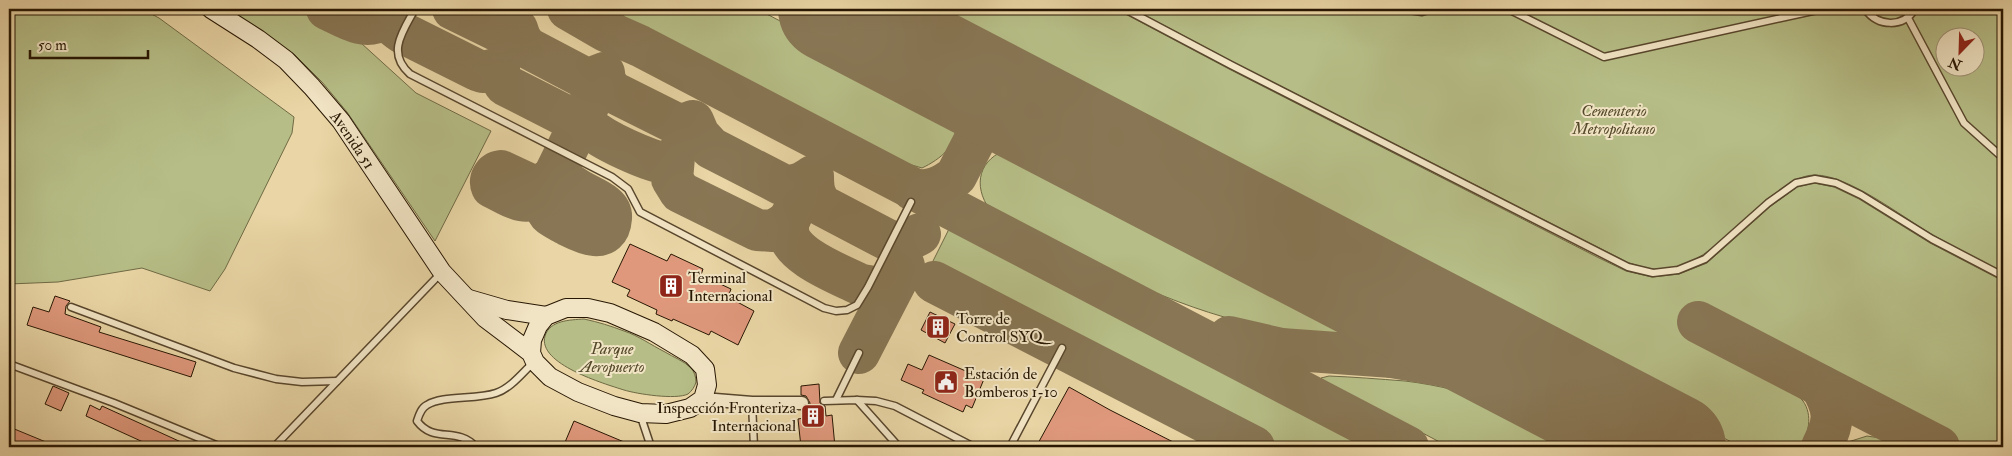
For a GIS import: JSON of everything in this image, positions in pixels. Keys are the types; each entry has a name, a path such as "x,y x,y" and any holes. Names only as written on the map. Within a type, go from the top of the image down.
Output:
{"main road":[{"name":"Avenida 51","path":"210,9 258,39 286,60 312,87 341,121 442,272 485,318 532,357 550,377 578,392 614,406 640,413 666,414 690,408 703,399"},
{"path":"466,298 507,310 546,316"},
{"path":"532,357 532,340 538,326 546,316 566,308 588,308 610,313 654,332 692,355 704,369 708,385 703,399"}],"street":[{"path":"703,399 752,403 802,403"}],"lane":[{"path":"415,9 397,47 402,67 410,74 612,177 628,189 640,212 824,308 836,311 847,310 857,305 911,202"},
{"path":"1125,9 1628,267 1653,273 1678,270 1705,259 1768,202 1796,183 1814,179 1836,183 1861,195 1932,239 2003,276"},
{"path":"1402,9 1422,12 1432,9"},
{"path":"1508,9 1604,57 1822,9"},
{"path":"1866,9 1873,18 1890,24 1908,18 1915,9"},
{"path":"1908,18 1964,123 2003,158"},
{"path":"274,447 442,272"},
{"path":"71,307 234,368 276,379 302,382 337,381"},
{"path":"1010,447 1062,348"},
{"path":"836,400 859,353"},
{"path":"476,447 463,436 432,433 423,429 418,421 419,414 425,405 437,400 478,397 497,393 507,388 532,357"},
{"path":"9,364 114,403 221,447"},
{"path":"857,400 899,447"},
{"path":"824,401 876,401 895,406 974,447"},
{"path":"752,403 754,447"},
{"path":"640,413 651,447"}],"green space":[{"path":"9,9 142,9 159,18 294,117 292,133 225,269 210,291 142,268 58,282 9,284"},
{"path":"223,9 313,9 339,23 416,93 491,131 435,241 347,112 322,82 295,55 261,31"},
{"path":"618,9 757,9 940,104 953,120 955,136 948,150 922,168 905,163 627,20"},
{"path":"902,9 1116,9 1229,69 1597,257 1626,271 1652,277 1679,274 1707,263 1771,206 1797,187 1814,183 1834,187 1859,199 1930,243 2003,281 2003,447 1970,447 1702,307 1686,338 1790,391 1803,401 1808,412 1809,425 1799,447 1741,447"},
{"name":"Cementerio Metropolitano","path":"1133,9 2003,9 2003,272 1933,235 1859,189 1829,177 1815,175 1800,178 1790,183 1763,203 1719,243 1687,263 1670,268 1652,269 1629,263 1233,62"},
{"path":"1009,149 1036,157 1378,335 1353,337 1277,328 1235,320 1163,296 1104,270 990,210 984,201 981,191 980,182 982,174 985,166 991,159"},
{"path":"950,227 1369,447 1281,447 930,267"},
{"name":"Parque Aeropuerto","path":"584,319 629,333 685,363 695,374 696,382 693,388 688,394 682,396 656,396 638,393 589,378 561,364 545,346 545,336 551,327 556,324"},
{"path":"1329,376 1405,381 1455,390 1505,405 1599,447 1449,447 1321,378"},
{"path":"1867,436 1880,438 1897,447 1844,447 1848,442"}],"building":[{"name":"Terminal Internacional","path":"630,244 667,261 671,254 703,269 701,275 731,289 728,297 754,311 738,345 711,331 709,335 673,319 672,321 656,314 657,310 627,296 630,290 612,282"},
{"path":"55,296 70,301 66,306 65,314 101,327 99,332 196,362 191,377 27,325 33,307 49,312"},
{"name":"Torre de Control SYQ","path":"930,312 955,324 945,343 921,330"},
{"name":"Estación de Bomberos 1-10","path":"929,355 984,379 972,408 966,405 963,412 922,393 924,390 901,380 908,364 922,370"},
{"name":"Inspección Fronteriza Internacional","path":"819,384 820,403 825,406 826,416 832,415 835,447 801,447 798,419 804,418 803,411 809,407 810,403 806,396 801,395 801,386"},
{"path":"53,386 69,393 61,411 45,404"},
{"path":"1069,387 1110,410 1183,447 1036,447"},
{"path":"90,405 100,410 102,406 192,447 154,447 86,416"},
{"path":"574,421 636,447 563,447"},
{"path":"12,428 58,447 9,447 9,436"}],"taxiway":[{"path":"327,9 354,21 368,24 381,20 387,9"},
{"path":"388,9 388,17 391,23 403,33 477,70 483,72 499,68 499,75 505,85 564,115 570,117 584,113 590,128 615,144 659,162 666,163 674,157 672,179 680,192 757,230 773,231 789,221"},
{"path":"453,9 500,32 506,33 517,29 526,47 583,77 591,78 604,73 605,82 613,92 675,123 682,125 693,121 699,135 711,148 781,184 798,184 813,176 815,192 823,206 886,239 895,242 903,241 920,234"},
{"path":"568,9 606,31 640,46 1408,447"},
{"path":"969,81 982,101 984,122"},
{"path":"558,168 562,177 570,184 605,205 610,211 611,218 606,232 601,235 581,232 549,214 544,201 544,196 594,94"},
{"path":"913,190 936,188 956,176 984,122 1001,114 1025,110"},
{"path":"544,196 530,201 523,201 492,187 491,179 496,173 501,171 531,185 538,185 554,176"},
{"path":"801,199 790,218 788,226 790,239 796,248 816,263 859,284 879,287 888,285 897,279"},
{"path":"859,353 904,266"},
{"path":"934,282 1254,447"},
{"path":"1392,357 1410,343 1413,325 1408,309"},
{"path":"1698,322 1939,447"},
{"path":"1229,337 1281,349 1392,357 1468,370 1545,391 1602,410"},
{"path":"1821,386 1829,402 1832,416 1822,447"}],"runway":[{"path":"831,9 1673,447"}],"place":[{"name":"Terminal Internacional","path":"671,286"},
{"name":"Torre de Control SYQ","path":"938,327"},
{"name":"Estación de Bomberos 1-10","path":"946,382"},
{"name":"Inspección Fronteriza Internacional","path":"813,416"}]}
